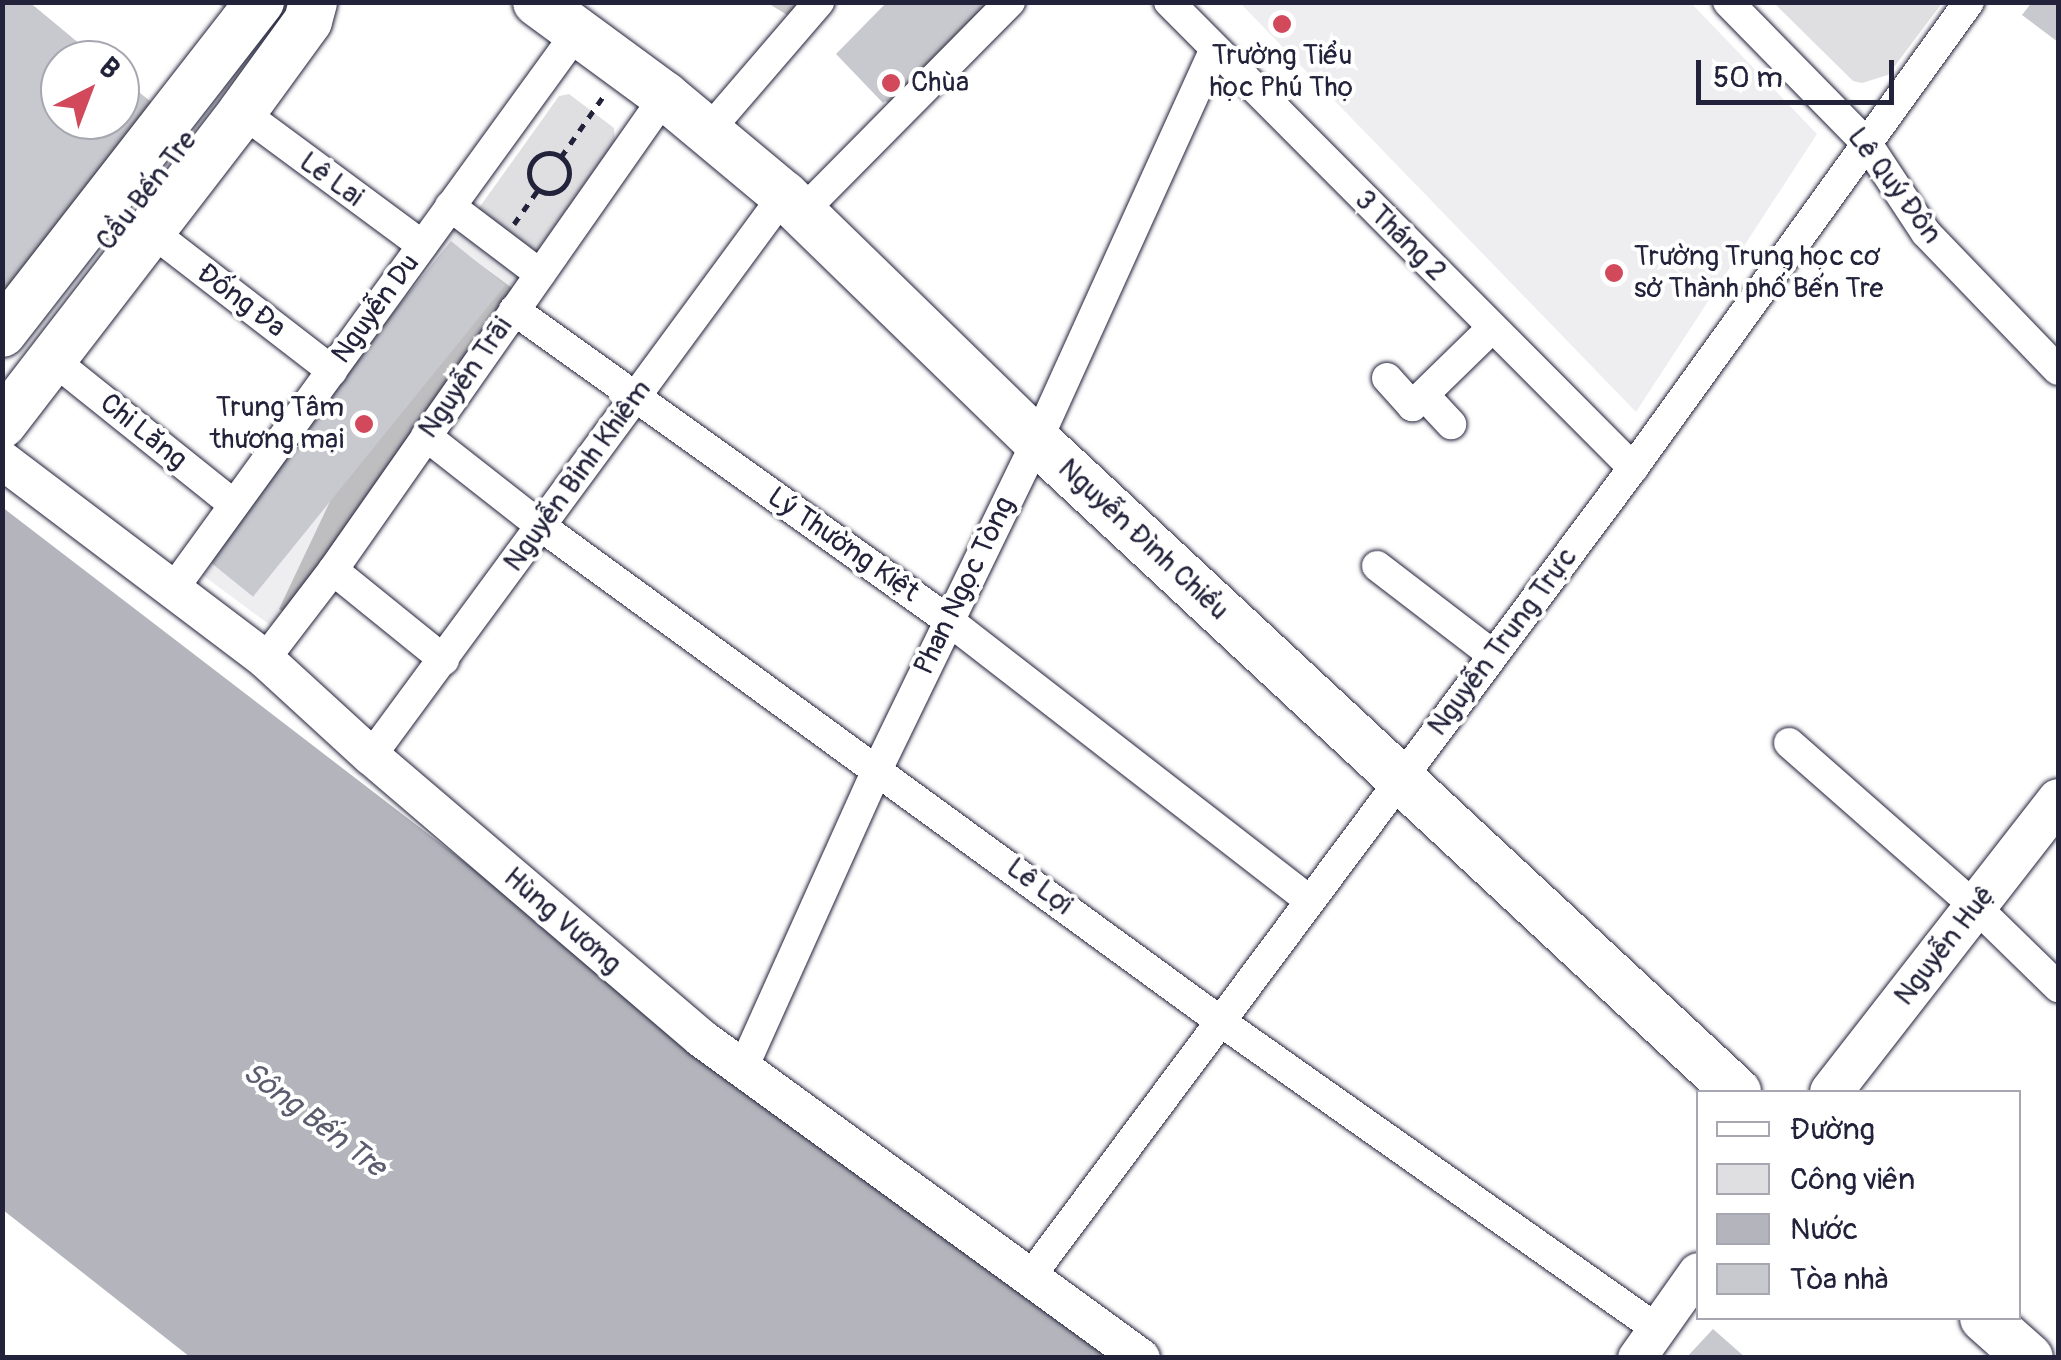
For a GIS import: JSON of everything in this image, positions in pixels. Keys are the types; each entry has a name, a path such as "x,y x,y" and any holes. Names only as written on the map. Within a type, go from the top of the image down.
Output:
{"main road":[{"name":"Nguyễn Đình Chiểu","path":"537,2 709,130 793,204 1036,441 1735,1090"},
{"path":"2,333 289,3 308,21 2,424"},
{"name":"Cầu Bến Tre","path":"2,376 289,3"},
{"name":"Nguyễn Huệ","path":"1833,1090 2058,800"}],"street":[{"path":"709,130 819,2"},
{"name":"Nguyễn Bỉnh Khiêm","path":"371,756 635,397 793,204 1010,2"},
{"name":"3 Tháng 2","path":"1169,2 1633,468"},
{"name":"Lê Quý Đôn","path":"1728,2 1868,145 1926,233 2058,370"},
{"name":"Nguyễn Trung Trực","path":"1030,1276 1633,468 1969,2"},
{"name":"Nguyễn Du","path":"174,588 578,31"},
{"name":"Phan Ngọc Tòng","path":"743,1068 878,768 1036,441 1214,50"},
{"name":"Nguyễn Trãi","path":"266,659 333,570 665,96"},
{"name":"Lê Lai","path":"242,112 422,246"},
{"path":"450,206 540,274"},
{"name":"Đống Đa","path":"151,230 332,370"},
{"name":"Lý Thường Kiệt","path":"514,310 948,620 1308,899"},
{"path":"1387,378 1412,406 1492,328"},
{"name":"Chi Lăng","path":"52,359 234,505"},
{"path":"1424,395 1451,424"},
{"name":"Lê Lợi","path":"426,436 542,527 878,768 1220,1021 1647,1344"},
{"name":"Hùng Vương","path":"2,460 266,659 371,756 660,1005 1141,1358"},
{"path":"1376,566 1492,655"},
{"path":"333,570 444,660"},
{"path":"1789,743 1976,906 2058,987"},
{"path":"1647,1344 1696,1275"}],"path":[{"path":"561,157 625,66"},
{"path":"548,153 561,157 569,173 565,185 555,192 538,190 530,178 531,164 548,153"},
{"path":"506,234 538,190"}],"shaded area":[{"name":"Trường Trung học cơ sở Thành phố Bến Tre","path":"1240,3 1691,3 1817,134 1636,412"},
{"name":"Trung Tâm thương mại","path":"462,229 518,271 521,281 274,628 197,571 442,232"}],"green space":[{"path":"1774,3 1942,3 1888,75 1862,83 1853,81"},
{"path":"569,94 614,128 615,141 533,257 474,215 559,96"}],"water":[{"name":"Sông Bến Tre","path":"2,507 1110,1357 190,1357 3,1210"}],"building":[{"path":"2,2 29,2 75,40 40,40 40,140 117,140 2,288"},
{"name":"Chùa","path":"887,2 983,2 883,103 836,54"},
{"path":"2032,2 2058,2 2058,42 2022,15"},
{"path":"140,93 148,100 140,110"},
{"name":"Trung Tâm thương mại","path":"451,241 505,285 253,597 199,553"},
{"path":"1713,1329 1746,1358 1686,1358"}],"place":[{"name":"Trường Tiểu học Phú Thọ","path":"1282,24"},
{"name":"Chùa","path":"891,83"},
{"name":"Trường Trung học cơ sở Thành phố Bến Tre","path":"1614,273"},
{"name":"Trung Tâm thương mại","path":"364,424"}]}
